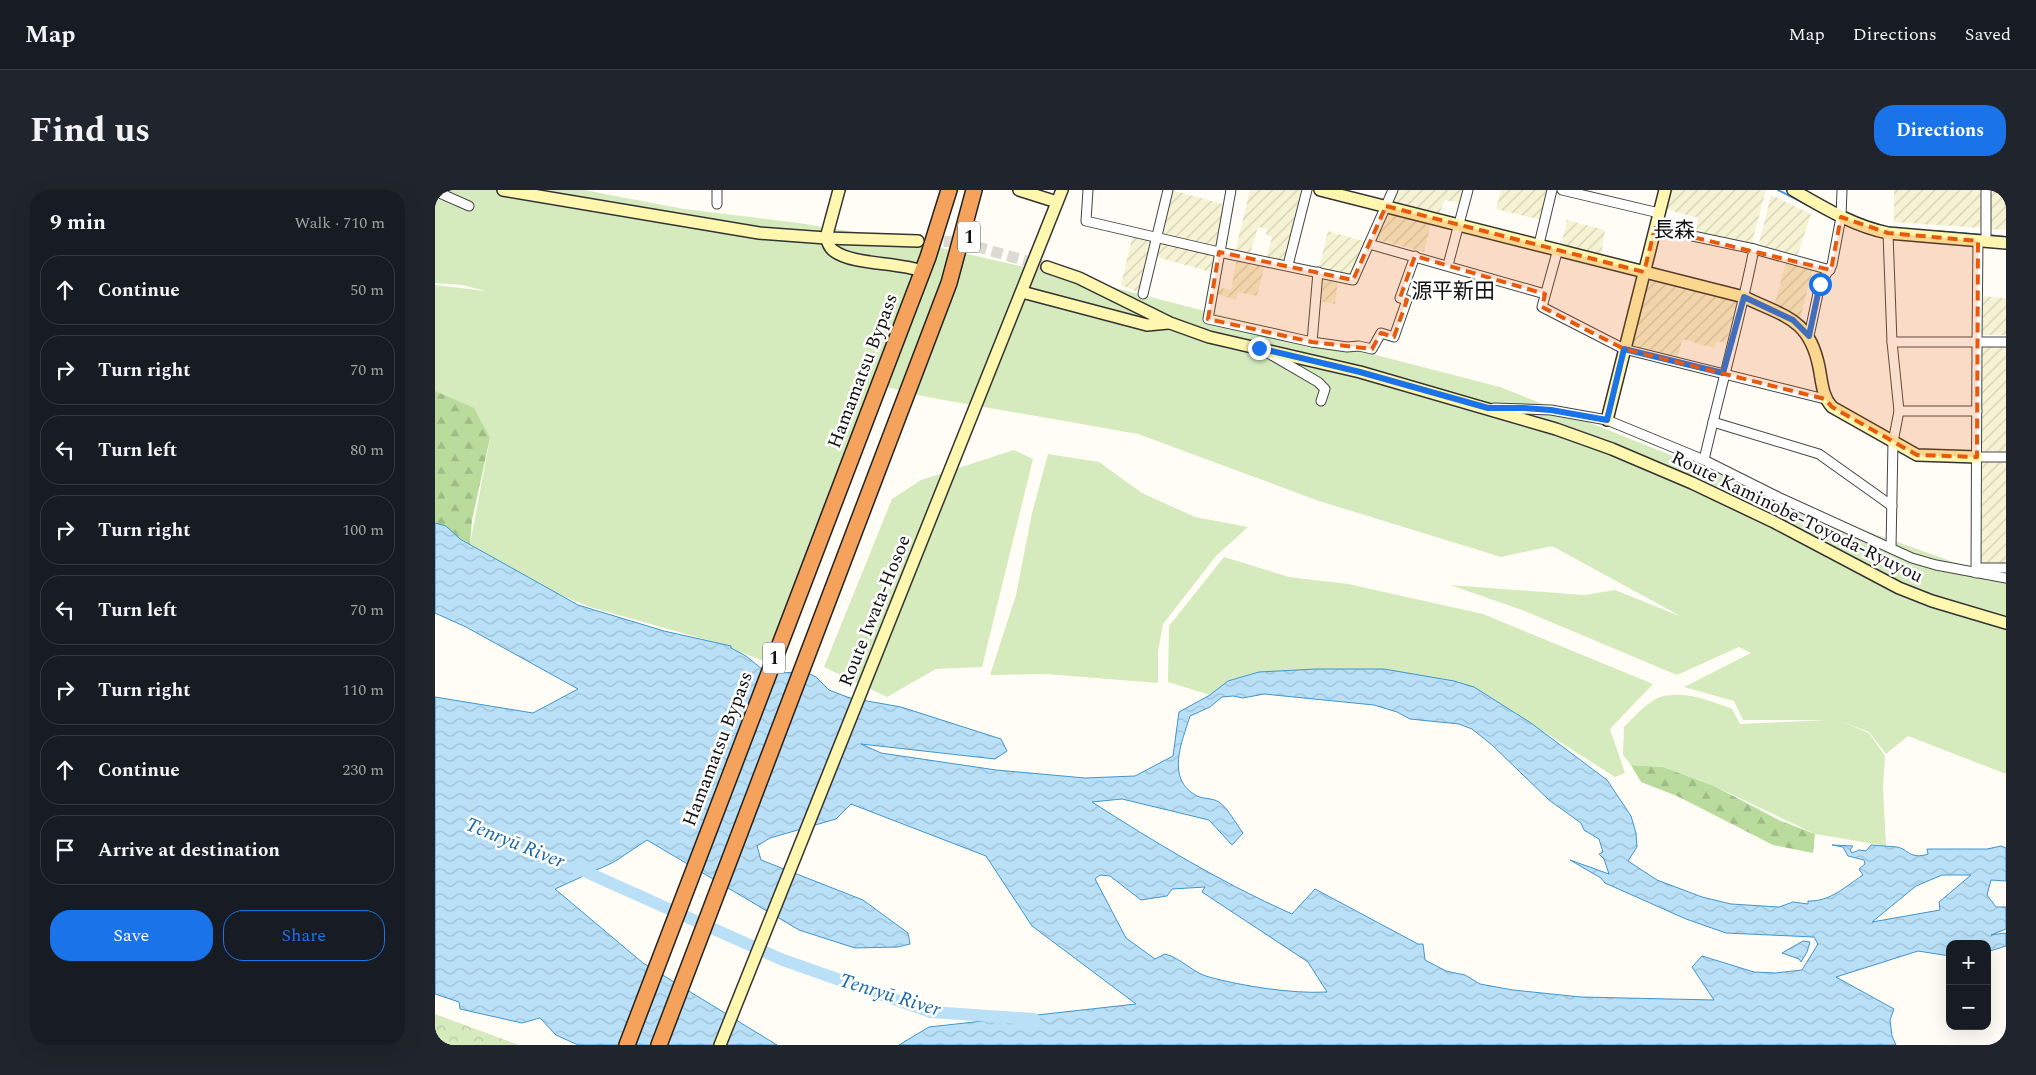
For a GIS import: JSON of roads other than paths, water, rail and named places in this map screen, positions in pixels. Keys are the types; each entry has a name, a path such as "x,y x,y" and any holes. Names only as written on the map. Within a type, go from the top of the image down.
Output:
{"highway":[{"name":"1","path":"922,271 943,190"},
{"name":"1","path":"922,271 949,190"},
{"name":"1","path":"949,283 974,190"},
{"name":"1","path":"659,1045 949,283 965,251 985,190"},
{"name":"Hamamatsu Bypass","path":"627,1045 922,271"}],"main road":[{"path":"503,190 706,225 826,238 918,241"},
{"path":"839,190 826,238 832,250 848,258 905,265 922,271"},
{"path":"1019,190 1057,202"},
{"name":"Route Iwata-Hosoe","path":"720,1045 1062,190"},
{"path":"1324,190 1744,297 1793,320 1809,336 1815,347 1825,399 1832,407 1917,455 1977,457"},
{"path":"1607,420 1665,190"},
{"path":"1793,190 1841,217 1872,230 2006,243"},
{"name":"Route Kaminobe-Toyoda-Ryuyou","path":"1047,267 1079,278 1170,323 1209,337 1360,372 1488,408 1612,449 1692,483 1774,522 1899,588 1932,602 2006,624"},
{"name":"Route Kaminobe-Toyoda-Ryuyou","path":"1020,297 1147,325 1170,323"}],"street":[{"path":"717,190 717,204"},
{"path":"1088,190 1086,220 1219,252 1353,280 1393,190"},
{"path":"1143,294 1168,190"},
{"path":"1231,190 1208,319 1312,342 1347,348 1359,346 1372,349 1381,333 1394,337 1407,300 1400,298 1415,256"},
{"path":"1288,266 1307,190"},
{"path":"1448,265 1468,190"},
{"path":"1539,244 1552,190"},
{"path":"1562,190 1659,213"},
{"path":"1809,336 1820,284 1830,270 1841,217 1842,190"},
{"path":"1976,570 1977,342 1986,190"},
{"path":"435,191 469,206"},
{"path":"1655,228 1753,249 1830,270"},
{"path":"1888,233 1893,342 1899,411 1893,442 1891,548"},
{"path":"1369,244 1545,294"},
{"path":"1558,249 1542,307 1624,349 1825,399"},
{"path":"1704,460 1723,373 1744,297 1753,249"},
{"path":"1312,342 1318,272"},
{"path":"1893,342 2006,342"},
{"path":"1259,348 1318,382 1325,389 1321,401"},
{"path":"1488,408 1551,410 1607,420 1704,460 1778,497 1891,548 1936,565 1976,570 2006,578"},
{"path":"1899,411 1977,411"},
{"path":"1713,422 1819,454 1892,506"},
{"path":"1977,457 2006,457"},
{"path":"1976,570 2006,568"}],"water":[{"path":"435,523 446,526 460,539 578,605 664,631 731,646 731,648 746,656 762,669 777,673 806,672 816,677 829,690 850,698 901,707 1001,739 1007,751 995,759 861,744 881,753 996,770 1085,778 1135,776 1173,756 1179,712 1210,695 1228,681 1259,672 1317,669 1384,669 1454,681 1474,687 1531,723 1607,780 1631,816 1636,833 1637,847 1628,861 1657,880 1702,897 1731,904 1779,907 1793,902 1808,904 1808,901 1816,901 1831,896 1863,875 1859,869 1865,864 1864,860 1848,856 1843,847 1832,845 1853,846 1850,850 1852,853 1859,850 1866,851 1871,845 1897,847 1917,856 1928,854 1927,849 1987,849 2001,846 2006,848 2006,881 1991,880 1987,895 1996,907 2006,907 2006,929 1991,935 2006,933 2006,946 1991,951 1991,940 1946,940 1946,955 1918,951 1836,977 1894,1009 1890,1020 1892,1036 1896,1045 899,1045 929,1027 1136,1004 1032,926 986,856 851,804 836,819 770,838 757,846 761,860 863,900 908,933 910,944 898,947 855,948 799,930 647,840 614,862 555,889 643,963 777,1045 578,1045 556,1035 540,1018 522,1023 460,1009 459,1002 435,994 435,697 533,713 578,689 466,627 435,613","holes":["1264,694 1374,705 1397,712 1410,719 1459,724 1472,729 1492,745 1549,800 1581,823 1584,830 1599,839 1603,852 1599,854 1604,859 1609,874 1570,860 1601,878 1605,883 1686,919 1726,933 1814,937 1818,944 1802,970 1775,973 1754,972 1702,956 1692,967 1714,1000 1581,997 1513,990 1480,984 1465,975 1446,971 1425,960 1423,944 1418,944 1315,889 1292,914 1266,902 1190,862 1092,802 1122,799 1209,820 1232,845 1243,833 1229,812 1219,802 1197,796 1187,789 1181,780 1179,770 1180,748 1190,716 1210,707 1222,697 1233,696 1243,698","1100,875 1110,876 1141,900 1167,896 1172,889 1205,887 1202,892 1308,962 1327,992 1267,989 1203,975 1165,954 1155,959 1126,938 1095,879","1942,875 1971,875 1939,902 1940,910 1872,922 1916,886"]},
{"path":"1803,941 1810,942 1801,962 1799,959 1782,953"}],"waterway":[{"path":"1778,190 1827,215"},
{"path":"1935,231 1983,235"},
{"path":"1988,235 2006,237"},
{"name":"Tenryū River","path":"575,867 783,960 931,1012 1034,1019"}],"tunnel":[{"path":"927,241 961,242 1047,267"}],"district":[{"name":"長森","path":"1674,231"},
{"name":"源平新田","path":"1453,292"}]}
